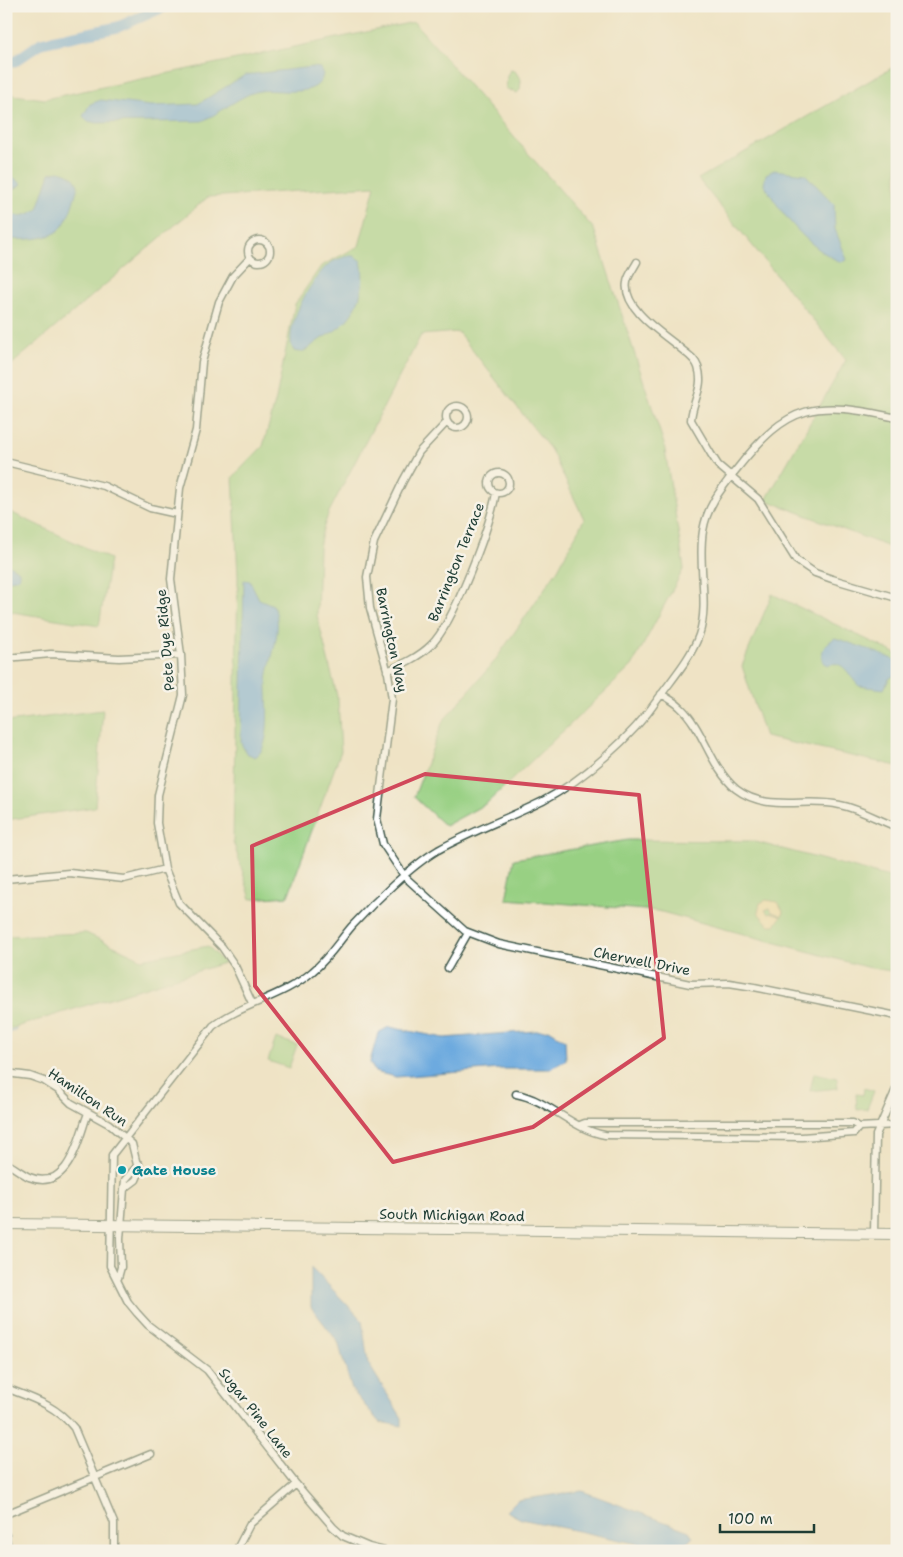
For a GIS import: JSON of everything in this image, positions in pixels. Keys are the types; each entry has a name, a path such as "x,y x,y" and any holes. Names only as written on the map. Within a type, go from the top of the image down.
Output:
{"main road":[{"name":"South Michigan Road","path":"6,1224 897,1234"}],"street":[{"name":"Pete Dye Ridge","path":"250,258 233,276 219,302 202,362 196,430 180,488 172,579 182,655 183,695 158,795 157,824 165,869 179,903 222,947 235,966 252,1003"},
{"path":"637,262 627,281 626,290 630,304 695,360 700,377 700,386 692,412 693,426 718,465 758,499 796,560 824,576 897,598"},
{"path":"116,1224 110,1162 116,1148 127,1138 206,1033 224,1018 252,1003 274,995 316,970 371,906 404,876 437,851 545,800 576,778 613,750 662,694 698,638 702,613 703,530 715,497 756,444 779,424 797,414 814,409 852,409 897,418"},
{"name":"Barrington Way","path":"404,876 383,844 377,820 392,699 388,671 370,608 367,576 370,556 384,518 402,481 419,452 447,422"},
{"path":"6,462 104,486 150,508 177,514"},
{"name":"Barrington Terrace","path":"388,671 419,655 438,636 458,598 484,536 496,493"},
{"path":"6,658 52,654 118,658 182,655"},
{"path":"662,694 680,707 690,720 724,776 737,789 753,799 774,804 818,802 840,805 897,827"},
{"path":"6,879 68,873 124,878 165,869"},
{"name":"Cherwell Drive","path":"404,876 448,918 468,933 499,944 690,984 729,983 897,1016"},
{"path":"448,968 468,933"},
{"name":"Hamilton Run","path":"6,1073 30,1076 44,1081 58,1090 71,1103 101,1118 127,1138"},
{"path":"874,1233 878,1127 897,1087"},
{"path":"516,1094 526,1096 596,1133 647,1136 802,1137 854,1133 859,1127"},
{"path":"6,1163 35,1179 43,1180 58,1176 68,1164 88,1113"},
{"path":"580,1125 585,1123 853,1123 859,1127 878,1127 897,1125"},
{"path":"646,1123 647,1136"},
{"path":"750,1124 750,1136"},
{"path":"116,1224 124,1189 136,1180 139,1173 139,1164 134,1149 127,1138"},
{"name":"Sugar Pine Lane","path":"116,1224 121,1267 118,1278"},
{"name":"Sugar Pine Lane","path":"116,1224 110,1266 118,1278 128,1302 137,1313 148,1324 207,1370 296,1484 344,1536 369,1548 385,1551"},
{"path":"6,1388 51,1406 64,1416 74,1428 114,1523 114,1551"},
{"path":"6,1514 151,1454"},
{"path":"236,1551 250,1524 296,1484"},
{"path":"6,1535 8,1551"}],"highlighted area":[{"path":"425,774 639,795 664,1038 533,1127 393,1162 255,986 252,846"}],"green space":[{"path":"414,22 594,229 664,444 684,568 632,666 487,803 445,826 414,797 443,721 494,662 558,569 584,519 551,450 458,332 421,335 329,512 322,532 319,548 317,615 338,700 341,751 288,896 251,899 233,841 238,577 233,477 263,446 276,399 295,304 321,266 359,246 375,186 208,197 11,365 6,361 6,94 45,99"},
{"path":"897,65 897,550 766,500 846,360 698,179"},
{"path":"510,70 515,71 521,80 520,90 517,93 506,89 507,76"},
{"path":"6,510 110,559 99,626 6,611"},
{"path":"772,594 897,654 897,766 765,737 742,666"},
{"path":"103,710 95,807 6,820 6,722"},
{"path":"628,840 752,841 897,879 897,972 866,967 658,911 506,899 514,859"},
{"path":"86,933 142,959 208,946 224,963 6,1030 6,936"},
{"path":"276,1038 297,1045 289,1068 268,1061"},
{"path":"814,1073 837,1078 838,1088 810,1091"},
{"path":"864,1088 874,1091 867,1109 857,1110 856,1094 863,1095"}],"sand":[{"path":"766,900 778,902 783,911 782,916 772,912 770,908 765,910 768,914 772,913 781,917 775,925 769,925 758,913 760,903"}],"water":[{"path":"312,67 320,68 323,74 320,82 314,87 296,91 267,90 246,95 202,121 97,123 87,121 83,116 90,104 101,100 151,106 198,104 245,75"},
{"path":"774,170 805,174 834,204 835,229 847,260 841,262 829,256 807,239 788,219 764,184 766,174"},
{"path":"59,171 71,176 78,186 65,223 52,235 39,238 6,239 6,213 23,216 38,209 50,173"},
{"path":"6,172 22,184 6,194"},
{"path":"354,256 361,261 363,278 358,302 350,317 335,331 304,351 294,351 291,342 292,331 300,305 314,281 328,265 335,260"},
{"path":"6,563 19,571 19,578 6,581"},
{"path":"244,580 250,581 259,599 273,605 277,623 277,633 267,680 268,710 266,733 261,752 255,757 246,753 241,743"},
{"path":"835,638 897,661 897,673 889,679 884,689 859,686 842,666 838,664 828,665 823,662 824,648"},
{"path":"389,1027 444,1038 549,1030 565,1040 566,1060 550,1069 500,1069 396,1077 375,1072 370,1062 378,1033"},
{"path":"311,1267 362,1320 368,1363 402,1418 402,1426 379,1422 352,1390 338,1342 311,1307"},
{"path":"582,1491 689,1531 693,1537 683,1547 667,1550 521,1519 506,1511 517,1500"}],"waterway":[{"path":"6,64 17,60 41,43 118,27 166,6"},
{"path":"6,1034 16,1029"}],"place":[{"name":"Gate House","path":"122,1170"}]}
